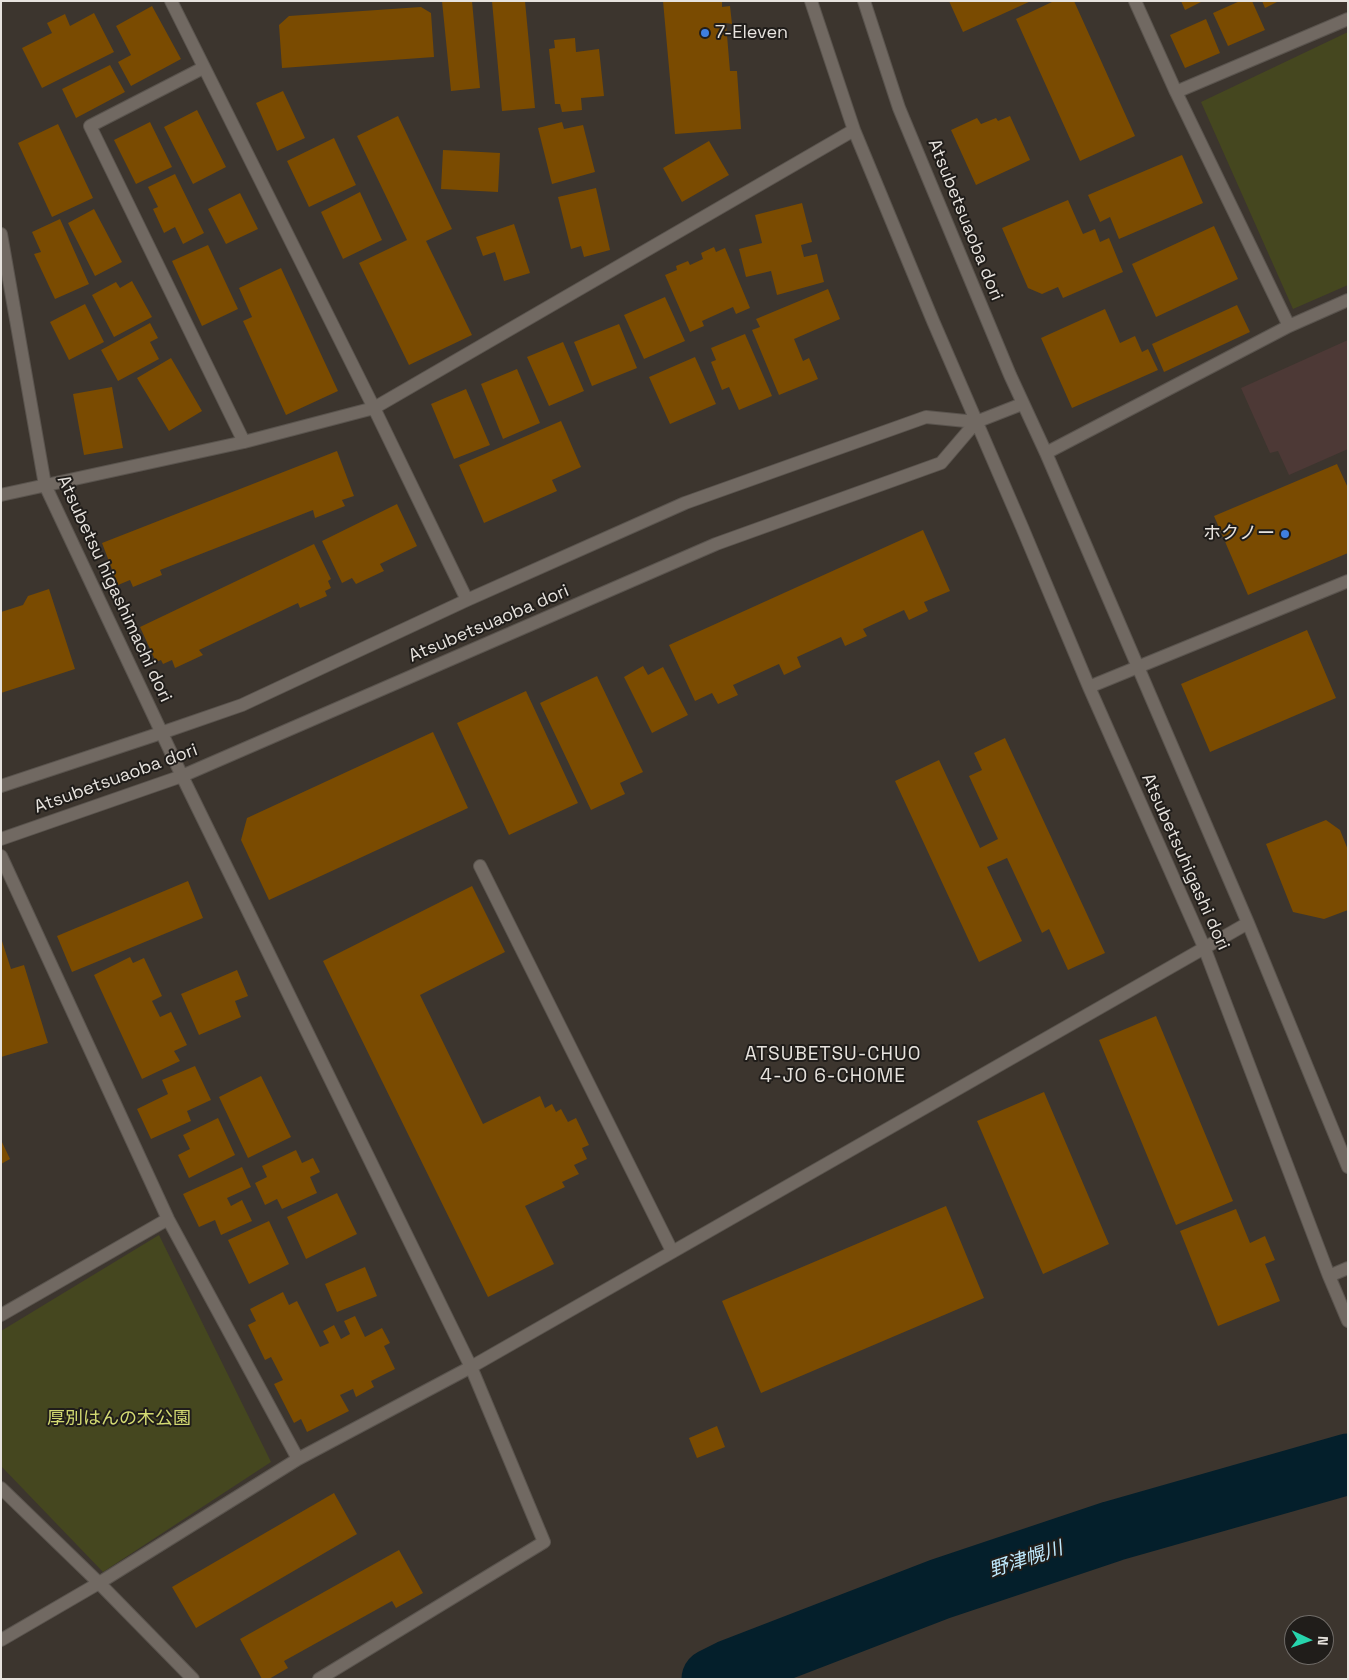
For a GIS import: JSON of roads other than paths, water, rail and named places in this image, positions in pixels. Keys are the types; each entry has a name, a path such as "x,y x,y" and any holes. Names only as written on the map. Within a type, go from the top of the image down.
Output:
{"street":[{"path":"171,1 374,408 467,600"},
{"path":"811,1 854,130 976,422"},
{"name":"Atsubetsuaoba dori","path":"1,786 161,734 242,705 467,600 685,503 926,417 976,422 1022,404 900,108 864,1"},
{"path":"1134,1 1289,326"},
{"path":"1176,92 1348,19"},
{"path":"203,68 90,126 244,442"},
{"path":"1,495 244,442 374,408 854,130"},
{"name":"Atsubetsu higashimachi dori","path":"1,234 45,485 161,734 471,1366 544,1542 319,1679"},
{"path":"1046,453 1289,326 1348,300"},
{"name":"Atsubetsuhigashi dori","path":"1022,404 1046,453 1248,923 1348,1167"},
{"name":"Atsubetsuaoba dori","path":"1,839 182,776 716,544 941,463 976,422"},
{"name":"Atsubetsuhigashi dori","path":"976,422 1089,687 1204,947 1329,1276 1348,1321"},
{"path":"1089,687 1348,581"},
{"path":"1,856 168,1219 298,1459"},
{"path":"480,866 672,1251"},
{"path":"1,1640 99,1583 298,1459 471,1366 1248,923"},
{"path":"1,1316 168,1219"},
{"path":"1329,1276 1348,1268"},
{"path":"1,1488 99,1583 193,1679"}],"waterway":[{"name":"野津幌川","path":"712,1679 730,1670 940,1589 1113,1531 1348,1464"}],"place":[{"name":"7-Eleven","path":"705,33"},
{"name":"ホクノー","path":"1285,534"}],"district":[{"name":"ATSUBETSU-CHUO 4-JO 6-CHOME","path":"833,1066"}],"park label":[{"name":"厚別はんの木公園","path":"119,1419"}]}
